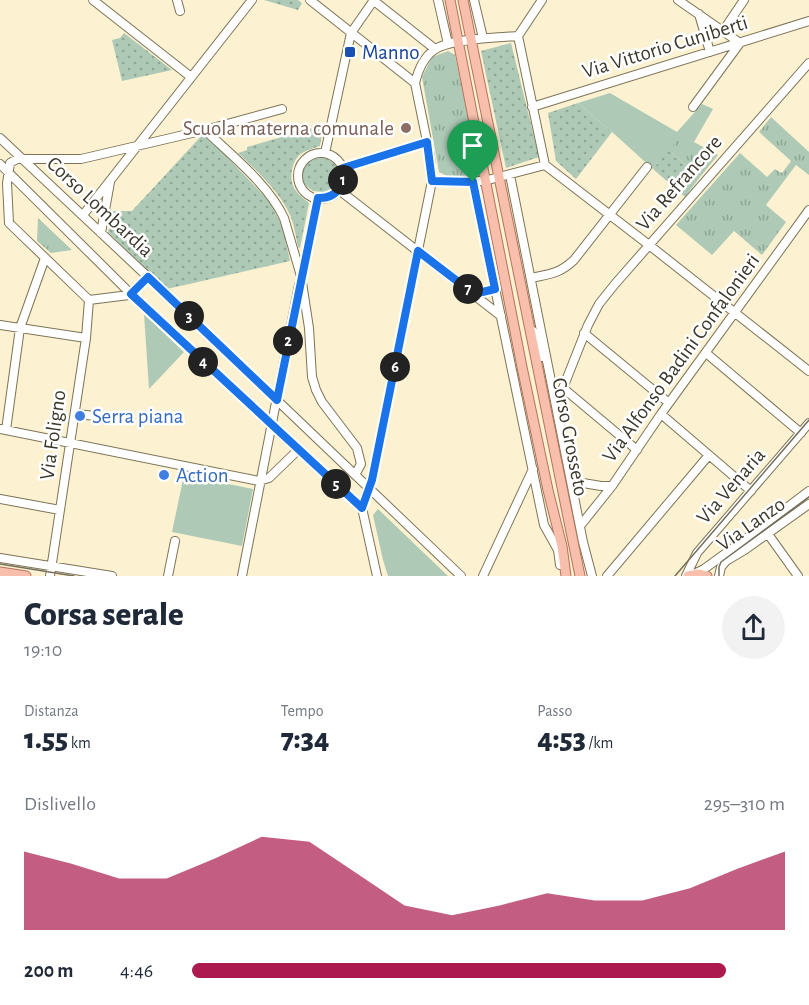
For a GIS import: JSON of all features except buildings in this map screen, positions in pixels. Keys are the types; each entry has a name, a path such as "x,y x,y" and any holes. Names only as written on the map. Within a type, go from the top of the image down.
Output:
{"main road":[{"name":"Corso Grosseto","path":"450,0 514,325 546,481 562,546 564,576"},
{"name":"Corso Grosseto","path":"463,1 579,572"},
{"path":"0,572 26,576"},
{"path":"689,575 707,576"}],"street":[{"path":"93,0 191,77"},
{"path":"177,0 180,11"},
{"path":"83,215 252,0"},
{"path":"310,0 415,82"},
{"path":"325,153 351,33 373,0 435,49"},
{"path":"438,0 448,44"},
{"path":"474,0 483,38"},
{"path":"542,0 518,36 546,165 809,371"},
{"path":"678,0 740,43 693,107"},
{"path":"723,31 744,0"},
{"path":"699,14 710,52"},
{"name":"Via Vittorio Cuniberti","path":"532,106 809,21"},
{"path":"377,576 362,508 369,489 432,181 415,82 419,70 435,49 470,40 518,36"},
{"name":"Via Refrancore","path":"563,388 584,333 600,304 615,284 809,63"},
{"path":"148,277 129,295 89,300 45,258 4,224 8,172 12,160 81,159 282,109"},
{"path":"205,130 264,188 284,218 301,276 309,328 312,377 322,402 357,448 361,464 355,475"},
{"name":"Corso Lombardia","path":"0,138 461,576"},
{"path":"343,168 427,142"},
{"path":"318,153 325,153 338,160 343,168 344,180 339,190 329,197 318,198 305,192 301,186 299,172 301,165 305,159 318,153"},
{"name":"Corso Lombardia","path":"0,164 131,294 362,508"},
{"path":"432,181 473,182 546,165"},
{"path":"531,278 564,269 574,260 647,167"},
{"name":"Corso Grosseto","path":"510,174 551,384"},
{"path":"101,233 111,181"},
{"name":"Corso Grosseto","path":"473,182 544,525 558,550 564,576"},
{"path":"339,190 501,316"},
{"path":"242,576 318,198"},
{"name":"Via Alfonso Badini Confalonieri","path":"581,530 661,414 809,210"},
{"path":"45,258 20,328 3,430 260,481 269,478 298,450"},
{"path":"474,294 495,289"},
{"name":"Via Foligno","path":"50,576 86,338 89,300"},
{"name":"Corso Grosseto","path":"528,314 554,394 592,576"},
{"path":"0,325 86,338"},
{"name":"Corso Grosseto","path":"514,325 516,391"},
{"path":"584,333 669,404"},
{"path":"706,353 801,433"},
{"path":"554,394 561,392 563,388 636,450"},
{"path":"75,414 107,417"},
{"path":"661,414 751,492"},
{"name":"Via Venaria","path":"689,575 697,553 809,423"},
{"path":"607,576 709,455"},
{"path":"483,576 533,469"},
{"path":"571,481 612,486"},
{"name":"Via Lanzo","path":"689,575 704,568 744,540 809,491"},
{"path":"0,499 60,510"},
{"name":"Via Lanzo","path":"719,576 723,564 809,504"},
{"name":"Corso Grosseto","path":"579,572 581,530"},
{"path":"768,534 798,576"},
{"path":"168,576 175,541"},
{"path":"0,558 112,576"}],"green space":[{"path":"264,0 298,0 302,3 298,10"},
{"path":"124,33 172,70 122,81 112,40 120,38"},
{"path":"511,43 539,157 506,168 481,51"},
{"path":"448,51 455,55 480,173 451,178 439,172 422,77 432,57"},
{"path":"610,93 677,132 702,104 713,109 694,142 681,136 653,169 578,103"},
{"path":"578,103 612,132 576,179 556,161 548,113"},
{"path":"771,117 809,152 809,175 796,165 766,205 786,222 762,255 734,231 712,255 676,225 740,153 767,177 775,169 782,173 791,161 759,132"},
{"path":"323,125 320,146 300,155 292,170 291,176 295,189 309,203 300,248 286,206 267,182 238,153 247,150 247,147"},
{"path":"204,133 270,202 283,228 290,261 167,289 108,232 113,211 132,211"},
{"path":"681,135 718,155 700,177 668,150"},
{"path":"668,150 700,177 685,197 653,169"},
{"path":"321,157 334,164 340,176 337,187 324,192 313,191 304,184 301,177 305,163"},
{"path":"38,218 72,250 51,253 37,241"},
{"path":"144,314 184,352 149,389"},
{"path":"184,475 253,489 242,546 172,532"},
{"path":"378,509 448,576 388,576 373,515"}],"tram line":[{"path":"675,576 809,420"},
{"path":"719,576 721,562 809,497"},
{"path":"0,564 74,576"}],"place":[{"name":"Manno","path":"350,52"},
{"name":"Scuola materna comunale","path":"406,128"},
{"name":"Serra piana","path":"80,416"},
{"name":"Action","path":"164,475"}],"route":[{"path":"427,142 432,181 473,182 495,289 474,294 418,251 372,480 362,508 131,294 148,277 277,400 318,198 329,197 339,190 344,180 343,168 427,142"}]}
